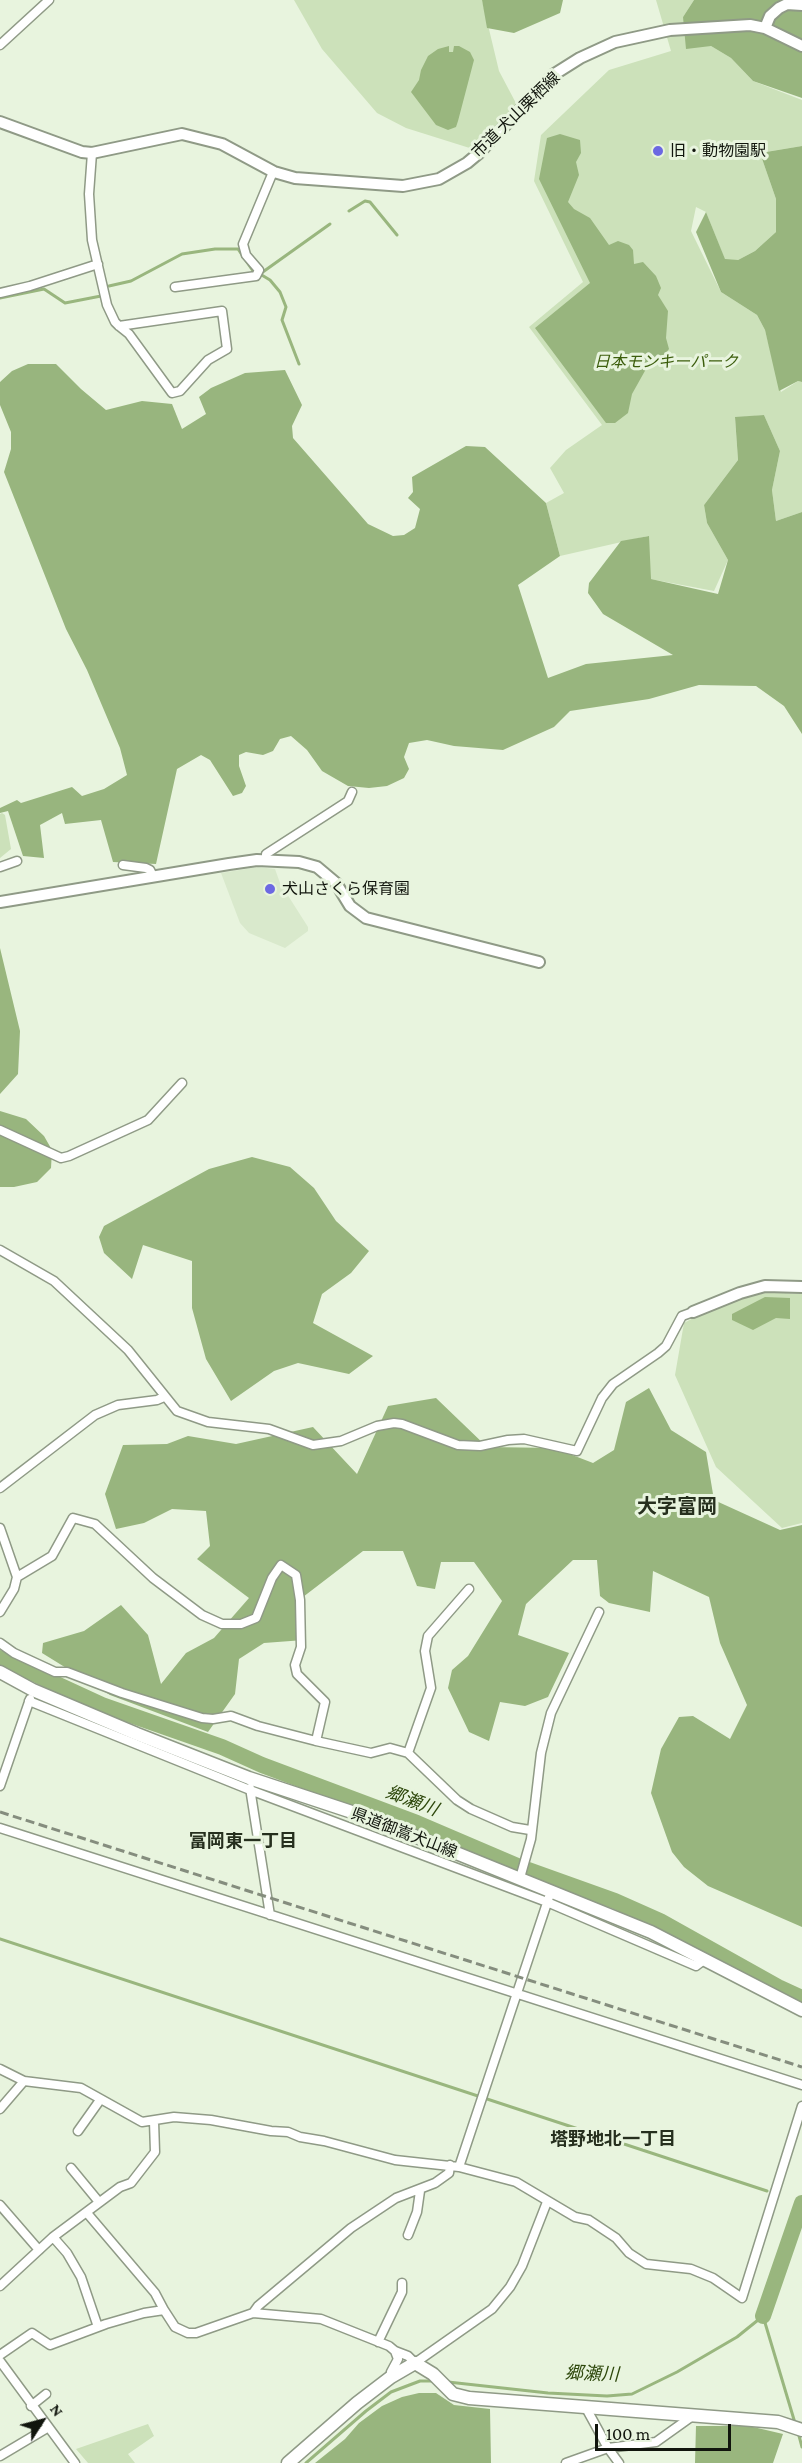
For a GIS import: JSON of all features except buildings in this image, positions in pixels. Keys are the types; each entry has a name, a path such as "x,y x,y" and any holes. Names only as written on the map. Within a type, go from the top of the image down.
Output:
{"main road":[{"name":"県道御嵩犬山線","path":"0,1672 31,1695 136,1734 250,1784 370,1818 521,1875 549,1896 651,1932 802,2010"},
{"path":"288,2463 357,2403 415,2363 433,2374 453,2394 469,2398 778,2422 802,2430"}],"street":[{"path":"0,45 49,0"},
{"path":"765,27 770,16 779,8 787,4 802,5"},
{"name":"市道 犬山栗栖線","path":"92,153 182,134 222,144 273,171 295,178 403,186 439,179 467,163 553,75 580,58 615,42 670,30 730,25 765,27 802,45"},
{"path":"0,122 82,152 92,153 89,194 92,240 109,312 119,326 129,334 172,393 180,391 208,360 227,349 222,311 119,326"},
{"path":"175,287 256,276 259,270 246,255 243,244 273,171"},
{"path":"0,293 30,286 98,264"},
{"path":"266,860 266,854 348,801 352,792"},
{"path":"0,902 229,864 266,860 299,862 317,867 336,884 350,906 366,918 539,962"},
{"path":"0,867 17,861"},
{"path":"123,865 146,868 153,876"},
{"path":"0,1130 61,1158 69,1156 148,1120 182,1083"},
{"path":"0,1250 54,1281 128,1350 177,1411 208,1422 269,1429 313,1445 341,1442 377,1426 394,1423 458,1445 480,1446 524,1439 578,1451 602,1398 613,1384 666,1346 682,1316 765,1286 802,1287"},
{"path":"0,1488 95,1415 118,1405 164,1397"},
{"path":"17,1577 52,1556 73,1518 95,1524 153,1578 202,1615 222,1624 241,1624 256,1618 272,1578 281,1565 296,1575 300,1600 301,1647 295,1665 297,1674 325,1702 316,1741"},
{"path":"0,1528 17,1577 14,1589 0,1612"},
{"path":"408,1753 431,1688 425,1651 428,1636 469,1589"},
{"path":"521,1875 527,1857 535,1812 541,1753 551,1713 598,1612"},
{"path":"0,1643 14,1653 55,1672 67,1672 122,1693 190,1714 213,1719 231,1716 269,1729 371,1753 390,1748 408,1753 457,1800 471,1809 512,1827 530,1830"},
{"path":"0,1786 31,1695"},
{"path":"87,2212 155,2292 175,2327 188,2333 196,2333 253,2313 351,2228 396,2198 420,2191 435,2183 455,2166 483,2098 549,1896 250,1784 270,1915"},
{"path":"0,1828 802,2085"},
{"path":"0,2069 24,2081 81,2088 142,2122 174,2117 211,2120 288,2132 395,2160 455,2166 516,2182 574,2217 589,2220 646,2264 691,2269 713,2278 742,2298 802,2106"},
{"path":"0,2109 24,2081"},
{"path":"78,2131 100,2100"},
{"path":"0,2286 53,2237 120,2187 131,2183 155,2152 154,2121"},
{"path":"71,2168 99,2202"},
{"path":"408,2235 417,2212 420,2191"},
{"path":"253,2313 321,2319 408,2356 415,2363 492,2309 510,2287 522,2266 547,2202"},
{"path":"0,2205 39,2250"},
{"path":"53,2237 68,2253 81,2277 98,2327"},
{"path":"378,2342 402,2292 402,2283"},
{"path":"0,2355 32,2332 50,2345 98,2327 144,2313 164,2310"},
{"path":"391,2378 391,2372 398,2359 395,2351"},
{"path":"0,2361 47,2428 75,2463"},
{"path":"31,2406 46,2394"},
{"path":"586,2408 619,2463"},
{"path":"566,2463 608,2448 656,2442 698,2417"},
{"path":"9,2463 1,2454 47,2428"}],"shaded area":[{"path":"482,0 563,0 560,13 514,33 487,28"},
{"path":"694,0 802,0 802,98 753,81 731,58 711,46 686,49 683,17"},
{"path":"449,46 449,52 453,52 454,46 459,46 470,52 474,60 456,127 448,130 436,125 411,92 419,80 428,56 438,49"},
{"path":"560,134 580,140 581,153 576,162 579,175 568,202 574,209 590,218 609,245 618,241 629,245 633,250 634,264 643,262 656,276 661,288 658,295 668,311 666,338 669,349 658,363 646,369 632,394 628,413 615,423 606,423 535,328 590,283 539,179 547,138"},
{"path":"802,146 802,382 798,381 779,391 765,330 757,315 721,292 696,232 706,212 725,259 738,260 755,251 776,232 776,199 760,153"},
{"path":"28,364 56,364 106,410 142,401 172,404 182,429 206,414 199,397 211,388 245,373 285,370 302,405 292,426 293,438 368,524 393,536 404,535 415,528 420,509 408,498 413,492 412,477 466,446 485,447 546,503 560,556 518,585 548,678 586,664 673,655 603,614 588,593 589,583 621,541 649,536 651,579 718,594 728,560 707,523 704,505 738,460 735,417 764,415 780,451 772,490 776,521 802,512 802,734 784,706 756,686 699,685 649,699 570,711 554,727 503,750 454,746 427,740 409,743 404,757 409,769 404,778 387,786 369,788 348,786 322,771 307,750 291,736 280,739 273,751 263,755 246,752 239,755 239,766 246,786 242,793 233,796 210,760 201,755 177,769 156,864 113,862 101,820 65,824 62,813 40,825 44,858 23,856 8,811 0,813 0,808 17,800 21,803 72,787 82,796 104,789 127,775 120,748 87,670 66,629 4,472 11,449 11,432 0,405 0,382 12,371"},
{"path":"258,867 275,869 280,883 308,927 308,931 285,948 249,933 240,923 221,873"},
{"path":"0,948 20,1031 18,1074 0,1094"},
{"path":"0,1111 26,1119 44,1136 52,1150 51,1168 37,1182 14,1187 0,1187"},
{"path":"252,1157 290,1167 314,1188 336,1221 369,1251 351,1273 322,1294 313,1323 373,1356 349,1374 298,1363 274,1371 231,1401 206,1359 192,1308 192,1261 143,1245 132,1279 104,1253 99,1237 104,1226 209,1169"},
{"path":"765,1297 790,1298 790,1319 776,1318 753,1330 732,1320 732,1314"},
{"path":"649,1388 671,1430 706,1452 714,1500 780,1530 802,1525 802,1927 708,1886 684,1867 672,1852 651,1793 661,1749 679,1717 693,1716 730,1739 747,1705 720,1643 709,1597 653,1571 650,1612 609,1603 600,1596 597,1560 573,1560 526,1604 518,1635 569,1653 548,1697 525,1706 500,1702 489,1741 469,1732 448,1688 452,1670 468,1656 502,1601 474,1562 441,1562 435,1589 417,1586 403,1551 363,1551 303,1597 304,1640 264,1643 239,1659 235,1694 208,1732 110,1695 42,1653 43,1643 84,1631 121,1605 148,1635 161,1684 186,1653 214,1638 249,1598 197,1559 210,1546 206,1511 172,1509 144,1523 116,1529 105,1494 123,1445 167,1444 188,1436 236,1444 313,1427 357,1474 388,1406 436,1398 487,1447 554,1448 593,1463 614,1450 626,1402"},
{"path":"419,2393 436,2393 454,2405 490,2409 491,2463 315,2463 345,2439 359,2423 382,2406 402,2397"},
{"path":"696,2426 749,2426 783,2434 773,2463 695,2463"}],"green space":[{"path":"294,0 482,0 499,71 518,107 476,150 406,128 377,113 322,49"},
{"name":"日本モンキーパーク","path":"656,0 694,0 683,17 711,46 731,58 753,81 802,100 802,146 760,153 776,199 776,232 755,251 738,260 725,260 706,212 696,207 691,231 721,292 757,315 765,330 781,392 798,381 802,382 802,512 776,521 772,490 780,451 764,415 735,418 738,460 704,505 707,523 728,560 714,591 650,579 648,536 560,556 546,503 564,493 550,468 566,450 602,425 529,327 583,282 534,181 541,135 609,70 671,51"},
{"path":"0,814 5,815 11,849 0,858"},
{"path":"769,1292 802,1294 802,1523 782,1528 716,1467 675,1375 684,1323 740,1299"},
{"path":"148,2424 154,2436 128,2454 135,2463 88,2463 76,2449"}],"waterway":[{"path":"349,211 365,201 370,202 397,235"},
{"path":"299,364 282,320 286,307 280,292 270,280 260,274 330,224"},
{"path":"109,286 131,281 182,254 215,249 238,249 253,271"},
{"path":"0,298 44,289 65,303 101,296"},
{"name":"郷瀬川","path":"0,1658 102,1705 222,1747 262,1765 417,1823 520,1867 615,1901 660,1921 802,1998"},
{"path":"0,1939 767,2191"},
{"name":"郷瀬川","path":"763,2316 802,2203"},
{"name":"郷瀬川","path":"448,2382 548,2393 607,2396 632,2394 677,2372 737,2337 763,2316 795,2423"},
{"name":"郷瀬川","path":"306,2463 391,2392 420,2381 436,2381"},
{"path":"798,2432 802,2447"}],"railway":[{"path":"0,1812 802,2067"}],"place":[{"name":"旧・動物園駅","path":"658,151"},
{"name":"犬山さくら保育園","path":"270,889"}],"district":[{"name":"大字富岡","path":"677,1507"},
{"name":"富岡東一丁目","path":"243,1841"},
{"name":"塔野地北一丁目","path":"613,2139"}]}
